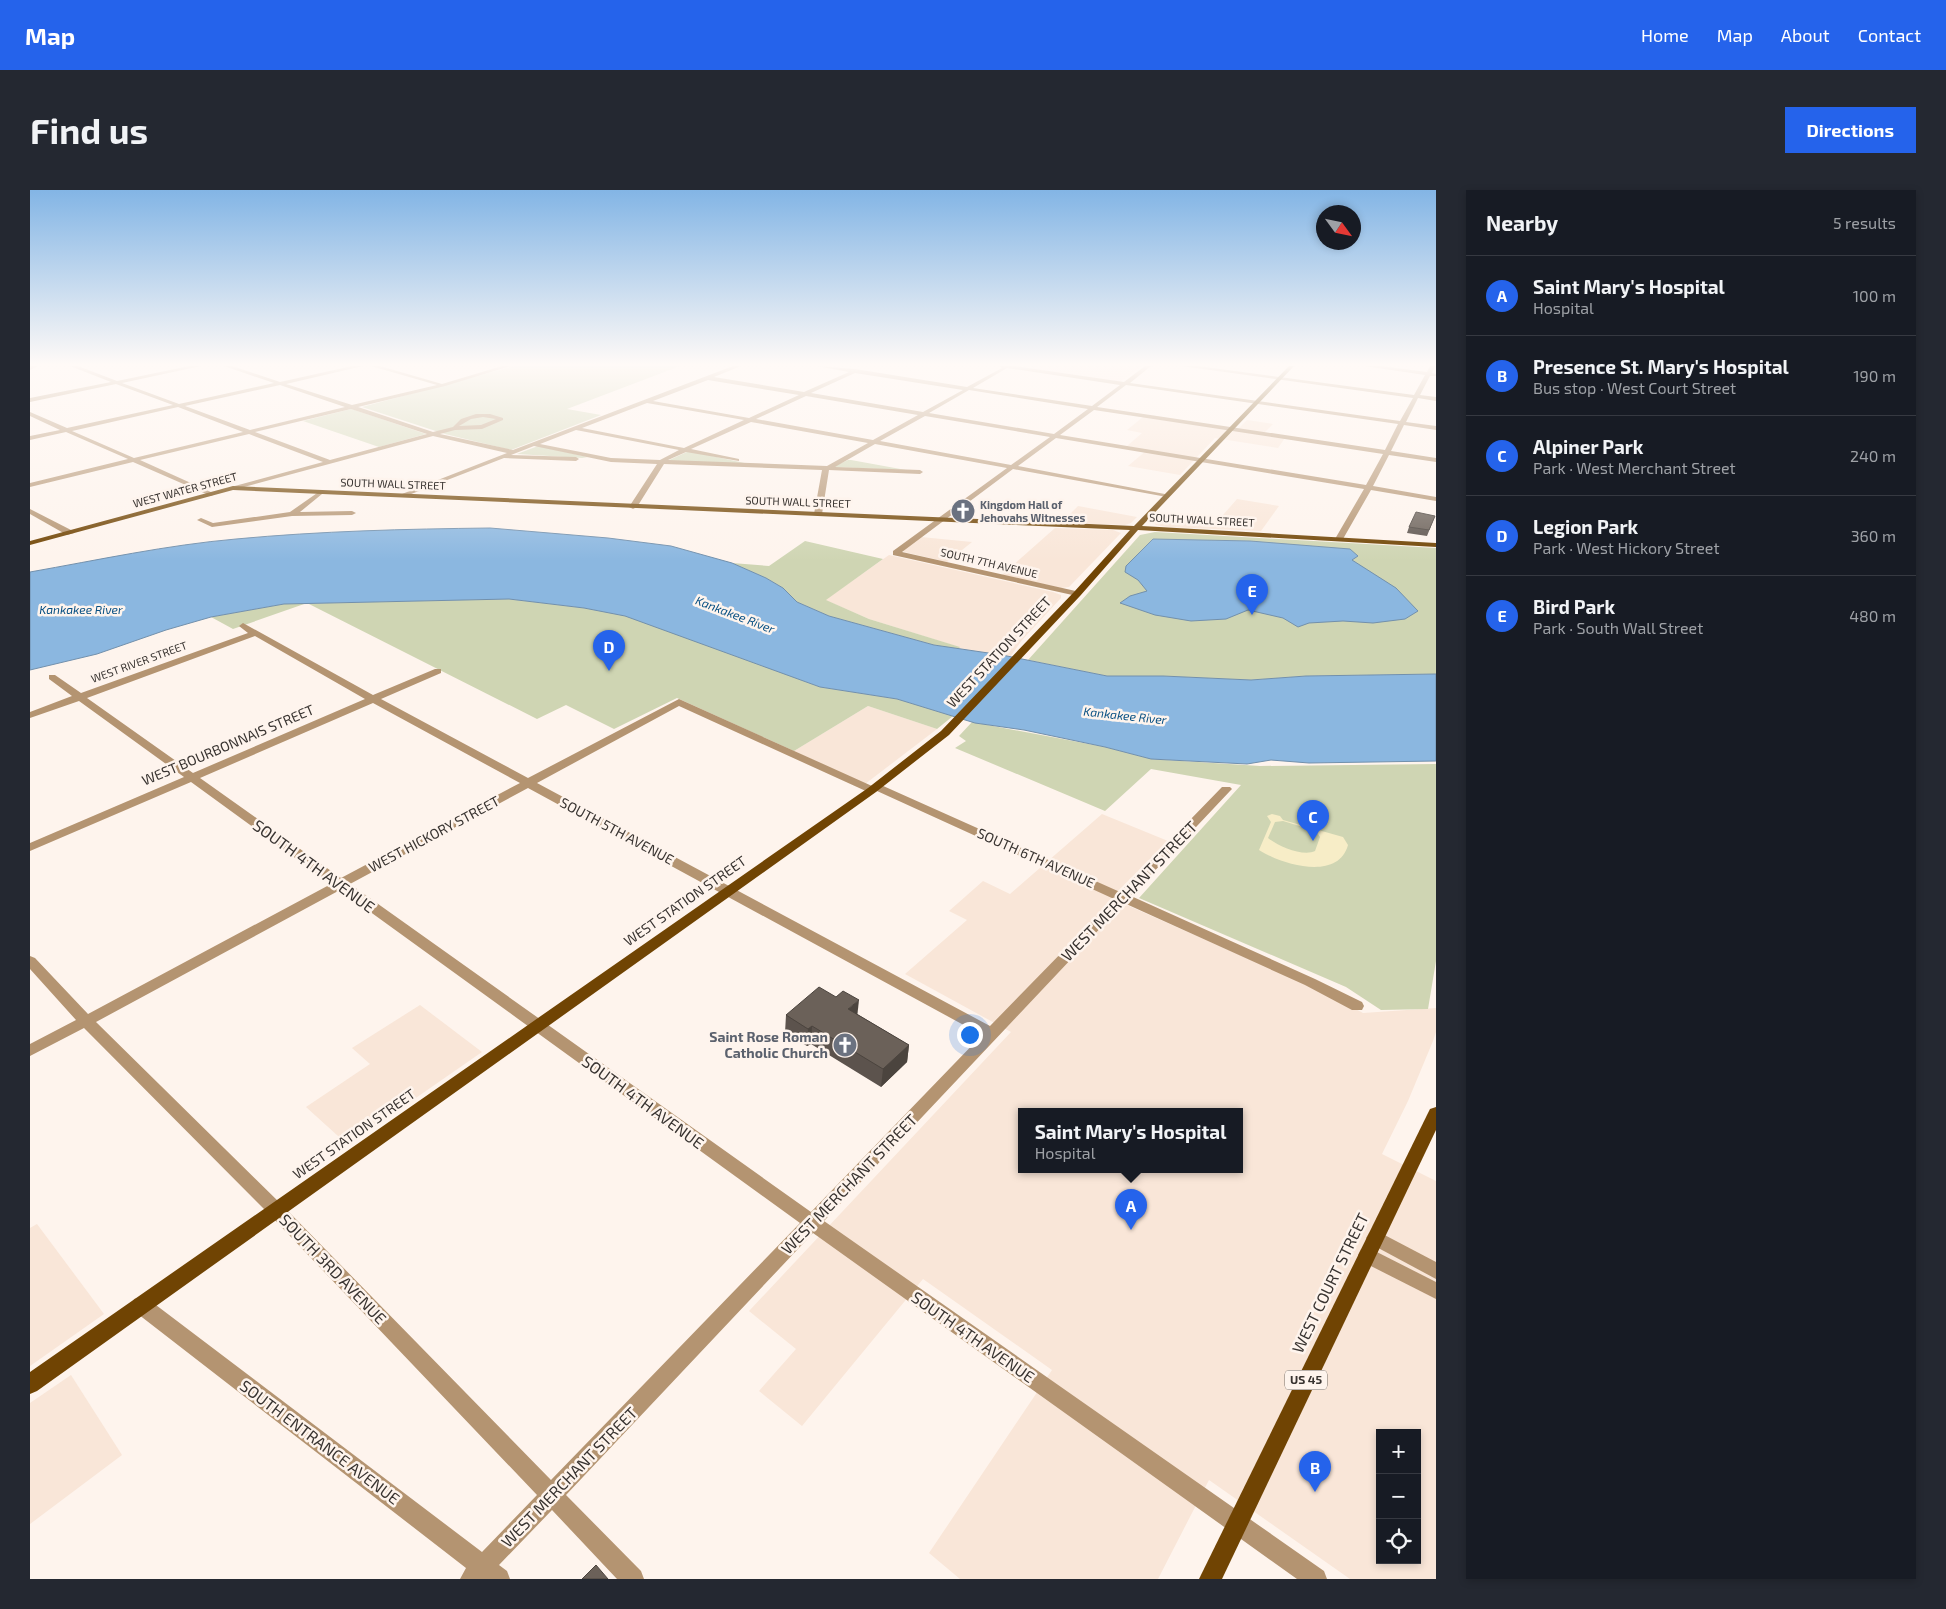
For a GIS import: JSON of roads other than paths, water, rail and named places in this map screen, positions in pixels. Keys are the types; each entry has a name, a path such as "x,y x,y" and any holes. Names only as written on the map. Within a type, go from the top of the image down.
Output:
{"main road":[{"name":"WEST STATION STREET","path":"30,1384 875,789 945,733 1229,431"},
{"name":"SOUTH WALL STREET","path":"233,488 1136,528 1434,544"},
{"name":"WEST WATER STREET","path":"30,544 233,488"},
{"name":"WEST COURT STREET","path":"1210,1579 1436,1113"}],"street":[{"path":"30,438 62,431"},
{"path":"68,431 211,494"},
{"path":"248,431 330,462"},
{"path":"30,485 256,431"},
{"path":"423,431 512,452"},
{"name":"WEST WATER STREET","path":"233,488 445,431"},
{"path":"404,496 568,431"},
{"path":"590,431 776,468"},
{"path":"633,507 660,463 725,431"},
{"path":"810,431 1167,495"},
{"path":"825,470 894,431"},
{"path":"1024,431 1436,498"},
{"path":"941,520 1062,431"},
{"path":"1243,431 1436,460"},
{"path":"1340,538 1370,488 1398,431"},
{"path":"533,444 612,460"},
{"path":"501,457 920,472"},
{"path":"818,514 825,470"},
{"path":"292,514 320,493"},
{"path":"30,511 70,533"},
{"path":"201,520 212,525 292,514 352,513"},
{"name":"SOUTH 7TH AVENUE","path":"941,520 896,553 1077,594"},
{"name":"SOUTH 5TH AVENUE","path":"243,626 373,699 992,1034"},
{"name":"WEST RIVER STREET","path":"30,715 256,633"},
{"name":"WEST BOURBONNAIS STREET","path":"30,847 438,671"},
{"name":"SOUTH 4TH AVENUE","path":"52,677 812,1222 1316,1579"},
{"name":"WEST HICKORY STREET","path":"30,1051 679,702"},
{"name":"SOUTH 6TH AVENUE","path":"679,702 1123,897 1325,989 1356,1006"},
{"name":"WEST MERCHANT STREET","path":"484,1575 552,1494 1226,789"},
{"name":"SOUTH 3RD AVENUE","path":"30,961 86,1021 276,1210 633,1579"},
{"path":"1371,1246 1436,1271"},
{"path":"1371,1246 1436,1291"},
{"name":"SOUTH ENTRANCE AVENUE","path":"141,1305 484,1575"}],"water":[{"name":"Kankakee River","path":"490,528 608,538 671,546 732,563 766,578 783,588 797,602 829,616 934,645 1002,655 1107,676 1163,676 1251,680 1306,676 1436,674 1436,761 1309,763 1271,760 1247,764 1151,759 1024,730 975,723 897,699 820,687 625,616 584,608 509,599 284,604 211,617 166,630 97,654 30,670 30,572 158,549 236,539 363,531"},
{"path":"1153,539 1250,541 1350,549 1358,556 1352,560 1396,588 1418,611 1405,619 1373,623 1343,621 1309,623 1298,627 1283,618 1248,610 1226,619 1191,621 1155,615 1120,603 1130,596 1147,591 1138,580 1125,572 1126,566"}],"place":[{"name":"Kingdom Hall of Jehovahs Witnesses","path":"963,511"},
{"name":"Bird Park","path":"1252,615"},
{"name":"Legion Park","path":"609,671"},
{"name":"Alpiner Park","path":"1313,841"},
{"name":"Saint Rose Roman Catholic Church","path":"845,1045"},
{"name":"Saint Mary's Hospital","path":"1131,1230"},
{"name":"Presence St. Mary's Hospital","path":"1315,1492"}]}
